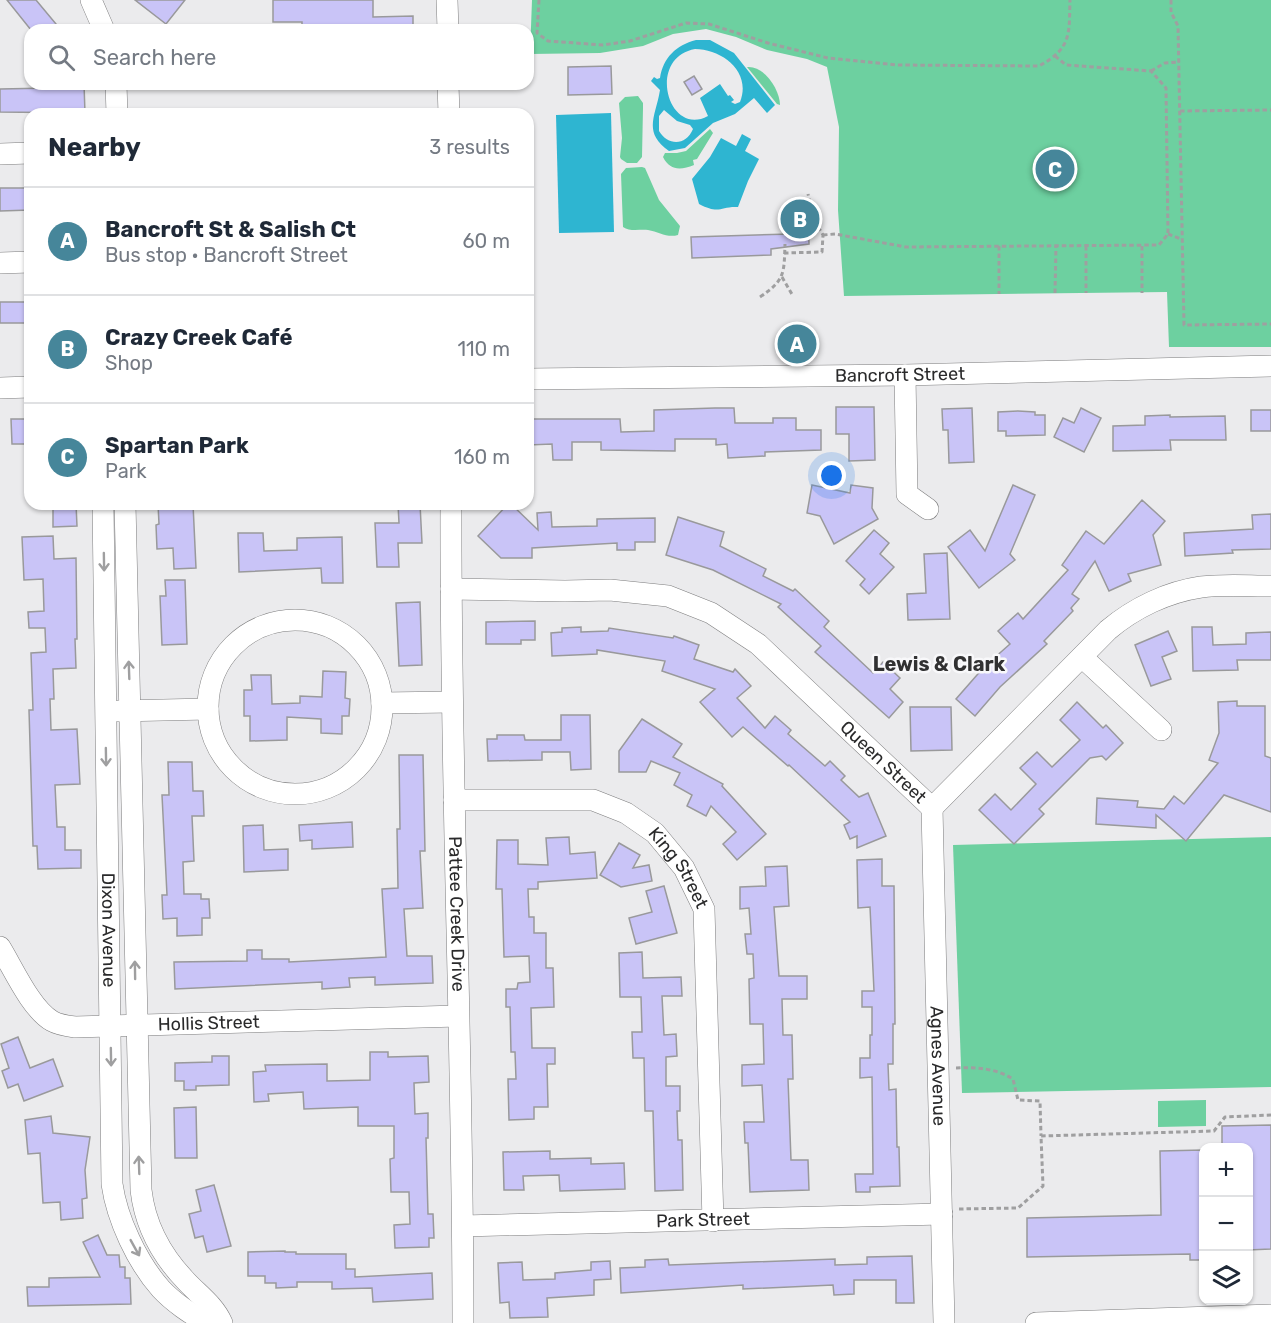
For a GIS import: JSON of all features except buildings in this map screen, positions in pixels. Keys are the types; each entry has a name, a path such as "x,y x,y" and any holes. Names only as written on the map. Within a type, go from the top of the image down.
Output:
{"street":[{"path":"91,0 101,24"},
{"path":"447,0 448,24"},
{"path":"116,90 117,108"},
{"path":"448,90 449,108"},
{"path":"0,154 24,153"},
{"path":"0,263 24,262"},
{"name":"Bancroft Street","path":"534,379 905,375 1271,366"},
{"path":"905,375 907,494 928,508"},
{"path":"0,388 24,387"},
{"name":"Dixon Avenue","path":"103,510 112,1184 114,1199 128,1234 150,1274 177,1304 206,1323"},
{"name":"Dixon Avenue","path":"125,510 139,1171 143,1205 146,1219 159,1245 177,1272 207,1300 222,1323"},
{"name":"Pattee Creek Drive","path":"451,510 463,1323"},
{"name":"Queen Street","path":"451,589 610,590 668,596 711,613 758,644 932,808 1124,616 1162,597 1201,587 1271,586"},
{"path":"287,620 318,623 333,629 352,642 373,669 382,703 381,718 375,740 360,765 347,777 328,788 299,794 280,793 262,788 237,772 217,747 210,728 208,709 212,680 231,647 257,628 287,620"},
{"path":"1082,657 1161,730"},
{"path":"382,703 453,702"},
{"path":"106,711 208,709"},
{"name":"King Street","path":"454,800 593,801 626,813 654,833 684,868 704,909 712,1221"},
{"name":"Agnes Avenue","path":"932,808 950,1211 944,1323"},
{"name":"Hollis Street","path":"0,947 36,1006 52,1021 75,1027 459,1016"},
{"name":"Park Street","path":"463,1227 712,1221 950,1211"},
{"path":"1036,1323 1181,1321 1271,1316"}],"path":[{"path":"539,0 537,33 548,41 603,45 630,41 686,23 709,24 768,43 828,58 897,65 1039,66 1063,49 1069,32 1070,0"},
{"path":"1171,0 1171,12 1178,26 1184,325 1271,324"},
{"path":"1055,56 1066,65 1151,71 1165,63 1179,62"},
{"path":"823,235 835,234 906,247 1159,245 1168,234 1166,88 1151,71"},
{"path":"1179,111 1271,110"},
{"path":"784,253 822,252 823,235 814,220 808,194"},
{"path":"1168,234 1181,239"},
{"path":"785,244 783,277 793,296"},
{"path":"999,246 999,294"},
{"path":"1056,246 1056,293"},
{"path":"1086,246 1086,293"},
{"path":"1142,246 1142,293"},
{"path":"760,297 783,277"},
{"path":"793,340 794,351"},
{"path":"950,1211 1018,1208 1042,1186 1040,1101 1017,1100 1013,1079 1003,1073 978,1067 954,1068"},
{"path":"1041,1136 1214,1131 1225,1117 1271,1115"}],"green space":[{"path":"532,0 1271,0 1271,347 1169,347 1167,292 844,296 838,210 839,127 827,67 706,29 673,34 643,46 600,53 534,54 534,24 531,24"},
{"path":"747,67 753,67 765,74 777,92 780,105 777,104"},
{"path":"638,96 643,103 642,157 637,163 627,163 620,157 622,138 619,103 625,97"},
{"path":"710,129 713,133 697,159 693,160 694,165 676,168 666,162 663,157 665,153 686,151"},
{"path":"626,168 645,168 659,200 680,226 678,235 623,227 621,174"},
{"path":"1271,837 1271,1087 962,1093 953,845"},
{"path":"1206,1100 1206,1126 1158,1127 1158,1101"}],"water":[{"path":"710,40 734,53 775,105 767,113 754,98 735,114 713,123 685,148 669,151 661,144 653,130 660,90 651,81 654,77 660,78 664,64 672,53 689,42","holes":["695,49 715,53 732,64 742,81 743,91 740,102 735,104 731,102 734,100 730,95 728,96 720,84 700,98 708,116 694,120 682,116 673,107 668,94 667,80 671,66 680,55","664,110 677,121 690,125 693,129 686,139 672,141 659,131 659,116"]},
{"path":"611,113 614,232 559,233 556,115"},
{"path":"742,134 751,139 745,151 759,159 738,207 716,210 699,204 692,179 710,157 721,138 736,146"}],"place":[{"name":"Spartan Park","path":"1055,169"},
{"name":"Crazy Creek Café","path":"800,219"},
{"name":"Bancroft St & Salish Ct","path":"797,344"}],"district":[{"name":"Lewis & Clark","path":"939,664"}]}
